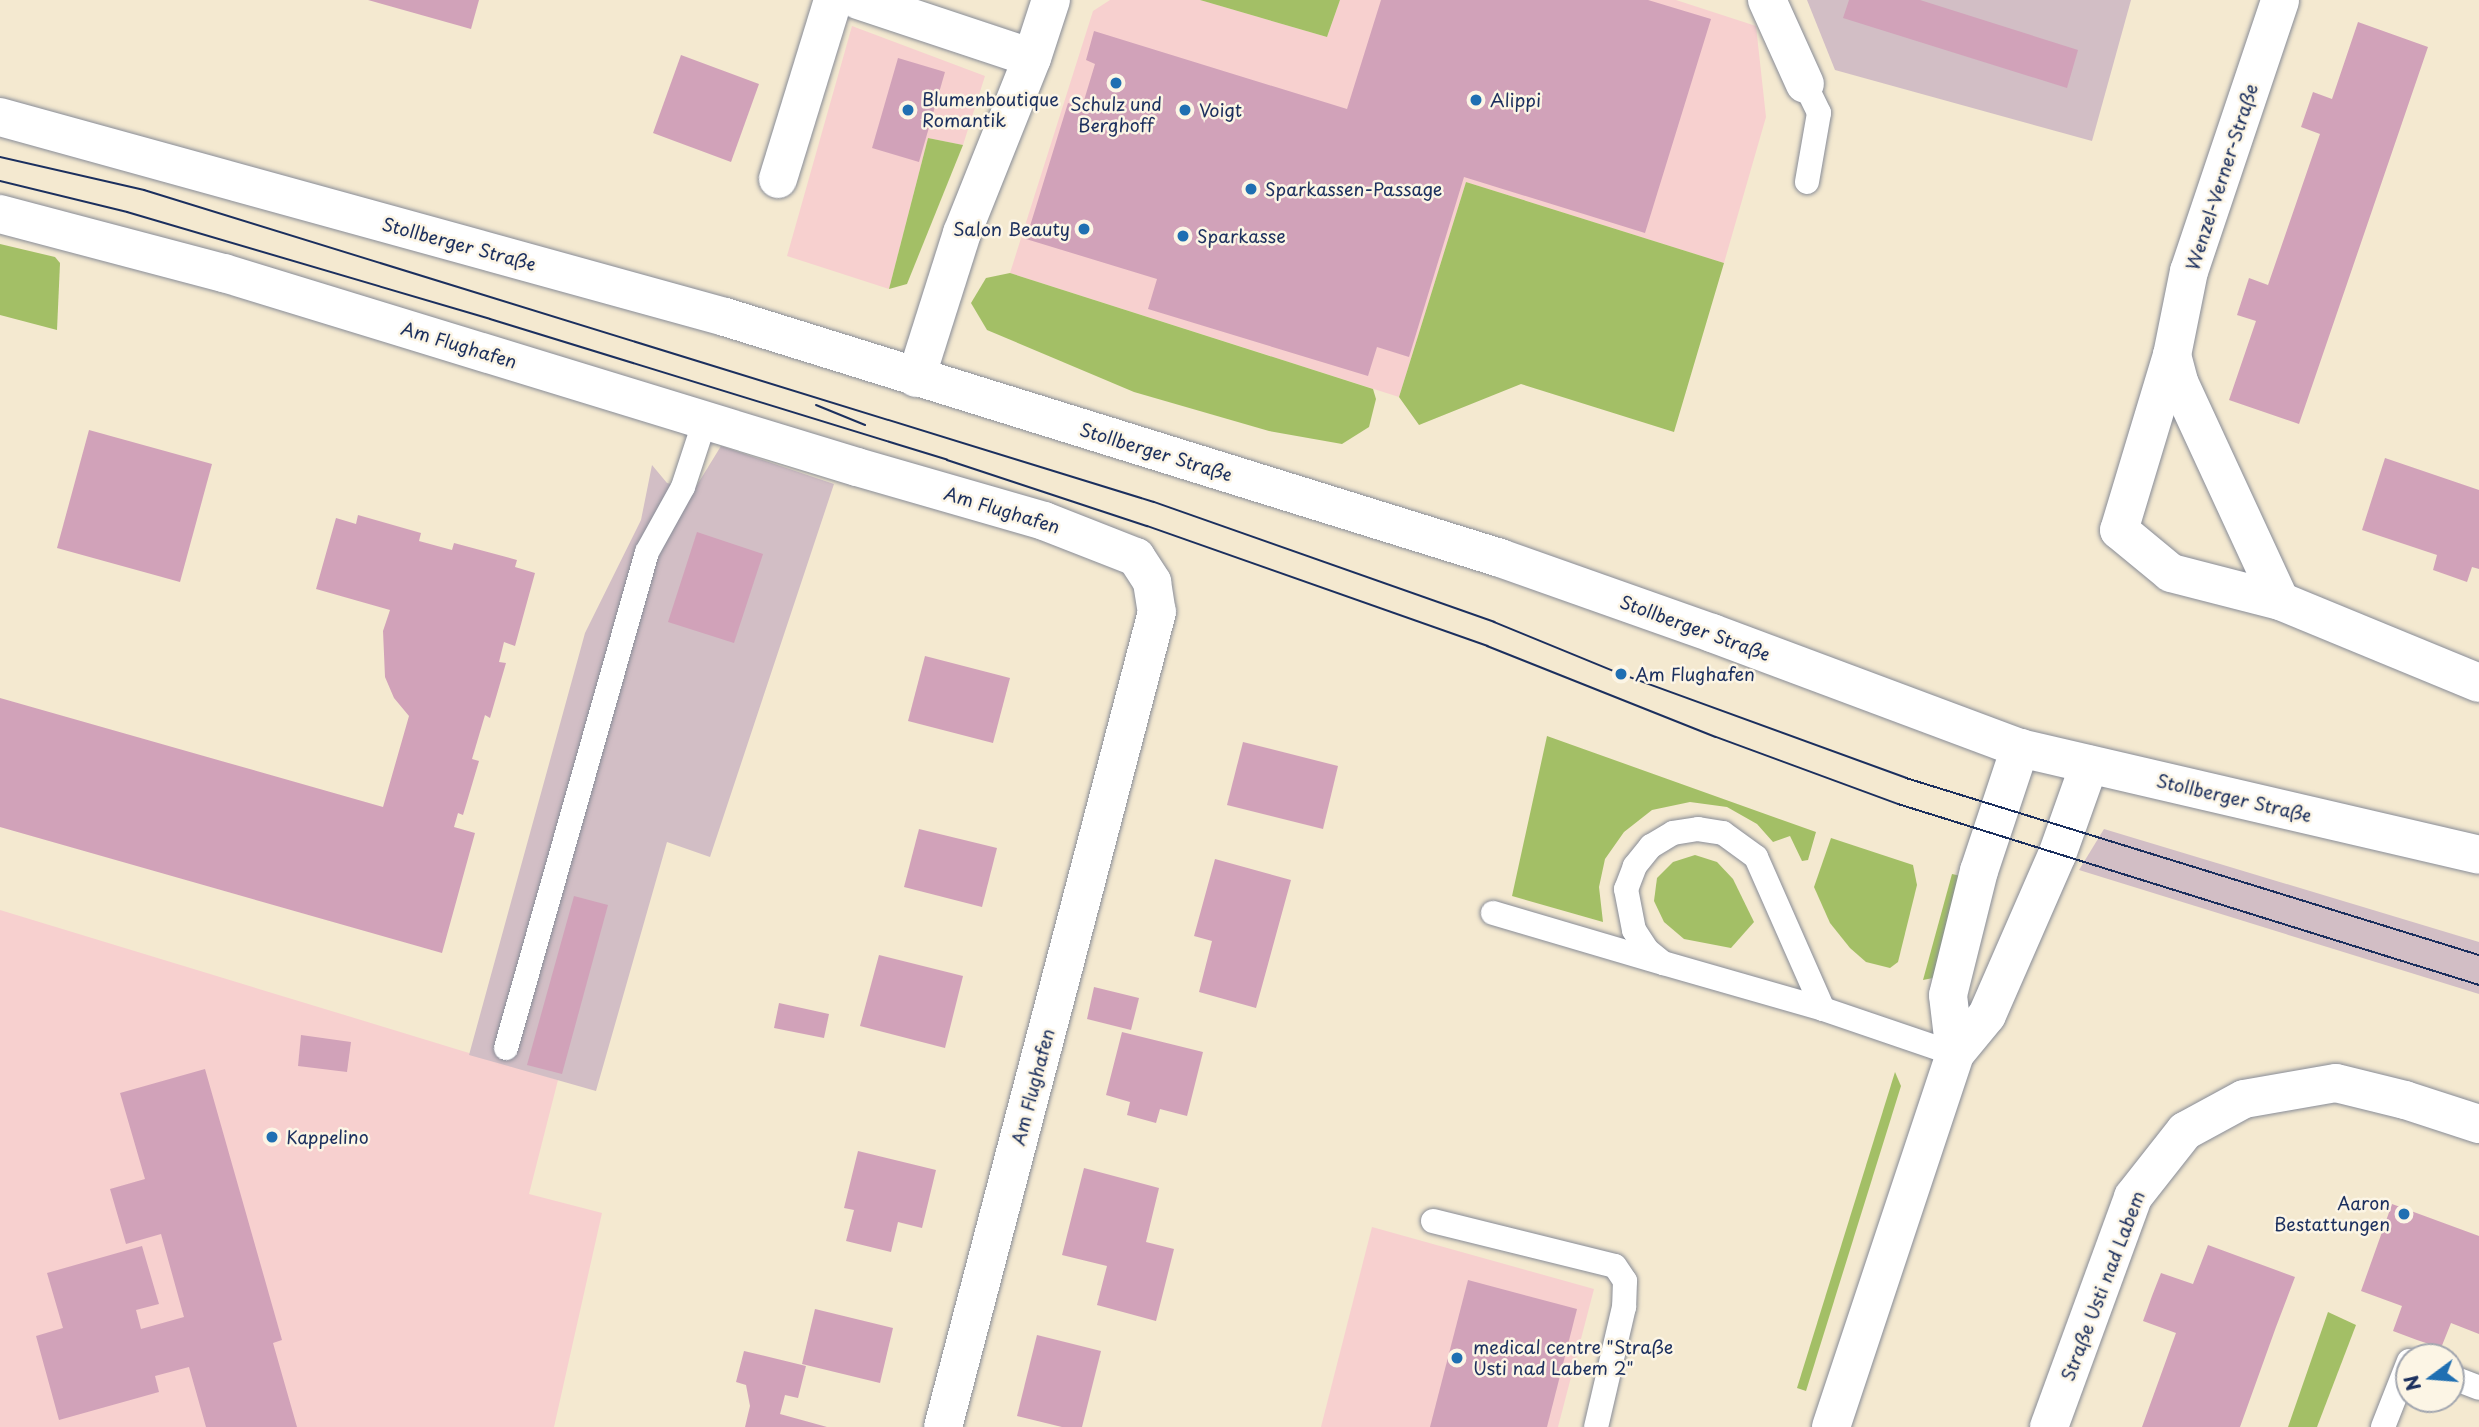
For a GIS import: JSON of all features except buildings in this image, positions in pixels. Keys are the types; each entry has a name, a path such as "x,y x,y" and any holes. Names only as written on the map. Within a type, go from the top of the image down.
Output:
{"street":[{"path":"778,179 833,0"},
{"path":"858,0 1032,58"},
{"path":"916,378 962,233 1032,58 1051,0"},
{"path":"1767,0 1805,84"},
{"name":"Wenzel-Verner-Straße","path":"2280,1 2189,271 2172,355 2119,530 2171,573 2280,601 2479,683"},
{"name":"Stollberger Straße","path":"0,117 725,317 1500,558 1712,633 2020,748 2479,855"},
{"name":"Am Flughafen","path":"0,214 224,273 705,421 1044,521 1136,557 1152,582 1157,612 943,1427"},
{"name":"Wenzel-Verner-Straße","path":"2172,355 2179,382 2280,601"},
{"path":"1955,1054 1948,995 1979,871 2020,748"},
{"path":"1831,1427 1955,1054 1987,1015 2056,855 2089,765"},
{"name":"Straße Usti nad Labem","path":"2049,1427 2133,1197 2185,1131 2244,1099 2336,1083 2405,1100 2479,1124"}],"lane":[{"path":"1805,84 1819,113 1807,182"},
{"path":"506,1048 648,552 683,487 705,421"},
{"path":"1663,963 1647,950 1634,930 1626,889 1635,866 1651,846 1673,833 1698,829 1723,833 1756,857 1823,1009"},
{"path":"1493,913 1823,1009 1955,1054"},
{"path":"1433,1221 1615,1266 1625,1281 1624,1307 1596,1427"},
{"path":"2384,1427 2395,1398"}],"shaded area":[{"name":"Sparkassen-Passage","path":"1110,0 1200,0 1327,37 1340,0 1676,0 1756,26 1766,117 1724,263 1466,182 1399,397 1010,273 1093,11"},
{"path":"1807,0 2131,0 2092,141 1835,70"},
{"path":"852,26 985,76 963,145 928,138 889,289 787,256"},
{"path":"721,446 834,484 710,857 667,842 596,1091 469,1055 585,633 641,520 652,465 667,483 694,490"},
{"path":"2104,829 2479,942 2479,994 2079,870"},
{"name":"Kappelino","path":"0,910 558,1080 529,1194 602,1213 554,1427 0,1427"},
{"name":"medical centre \"Straße Usti nad Labem 2\"","path":"1372,1227 1594,1289 1558,1427 1321,1427"}],"green space":[{"path":"1200,0 1340,0 1327,37"},
{"path":"928,138 963,145 907,284 889,289"},
{"path":"1466,182 1724,263 1674,432 1521,384 1419,425 1399,397"},
{"path":"0,244 55,257 60,263 57,330 0,315"},
{"path":"1010,273 1373,389 1376,399 1369,427 1342,444 1269,431 1134,392 987,330 971,303 986,278"},
{"path":"1547,736 1816,832 1808,860 1802,861 1790,836 1773,842 1757,824 1727,807 1690,802 1652,810 1624,832 1605,859 1599,887 1603,922 1512,896"},
{"path":"1831,838 1913,865 1917,885 1898,962 1890,968 1866,962 1850,948 1830,923 1814,887"},
{"path":"1695,855 1717,862 1733,879 1754,922 1731,948 1684,939 1664,922 1654,901 1657,878 1673,862"},
{"path":"1952,874 1961,876 1933,978 1923,980"},
{"path":"1895,1072 1901,1086 1806,1391 1797,1388"},
{"path":"2328,1312 2356,1325 2317,1427 2288,1427"}],"tram line":[{"path":"0,157 144,190 1154,502 1494,622 1621,674 1906,778 2479,955"},
{"path":"0,181 127,212 490,319 947,460 1147,526 1487,646 1716,737 1898,804 2479,985"},
{"path":"816,405 865,425"}],"place":[{"name":"Schulz und Berghoff","path":"1116,83"},
{"name":"Alippi","path":"1476,100"},
{"name":"Blumenboutique Romantik","path":"908,110"},
{"name":"Voigt","path":"1185,110"},
{"name":"Sparkassen-Passage","path":"1251,189"},
{"name":"Salon Beauty","path":"1084,229"},
{"name":"Sparkasse","path":"1183,236"},
{"name":"Am Flughafen","path":"1621,674"},
{"name":"Kappelino","path":"272,1137"},
{"name":"Aaron Bestattungen","path":"2404,1214"},
{"name":"medical centre \"Straße Usti nad Labem 2\"","path":"1457,1358"}]}
